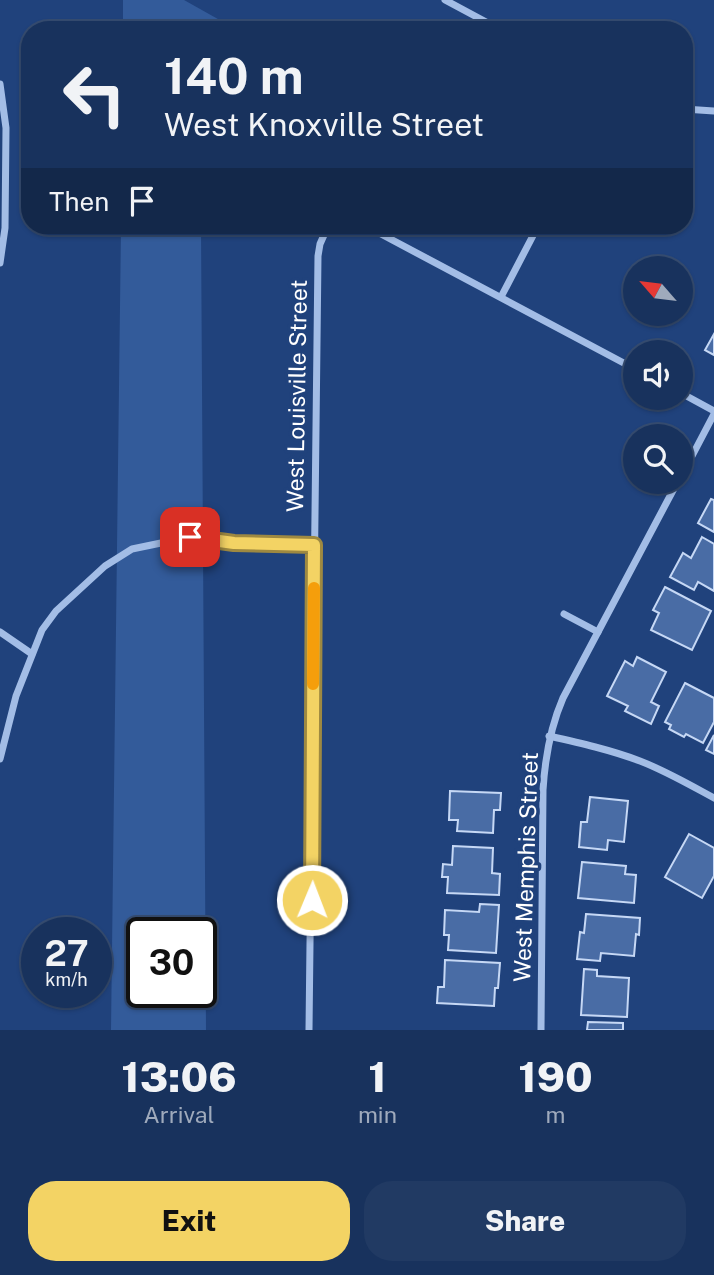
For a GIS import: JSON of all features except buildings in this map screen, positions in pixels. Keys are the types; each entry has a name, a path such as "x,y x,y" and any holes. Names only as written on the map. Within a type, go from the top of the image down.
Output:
{"street":[{"path":"445,0 484,21"},
{"path":"0,84 6,128 5,228 0,263"},
{"path":"693,110 714,111"},
{"name":"West Louisville Street","path":"309,1030 318,256 324,235"},
{"path":"383,235 623,363"},
{"path":"501,297 533,235"},
{"path":"693,400 714,413"},
{"name":"West Memphis Street","path":"693,454 714,413"},
{"name":"West Memphis Street","path":"541,1030 543,790 549,736 563,698 672,494"},
{"path":"0,759 16,696 41,630 56,611 105,566 132,549 190,537 234,543 314,545"},
{"path":"564,614 598,632"},
{"path":"0,632 32,654"},
{"path":"549,736 640,761 714,798"}],"shaded area":[{"path":"123,0 184,0 221,21 123,21"},
{"path":"121,235 201,235 205,917 126,917 126,1008 206,1008 206,1030 111,1030"}],"slow traffic":[{"path":"313,684 314,588"}],"route":[{"path":"190,537 234,543 314,545 312,900"}]}
